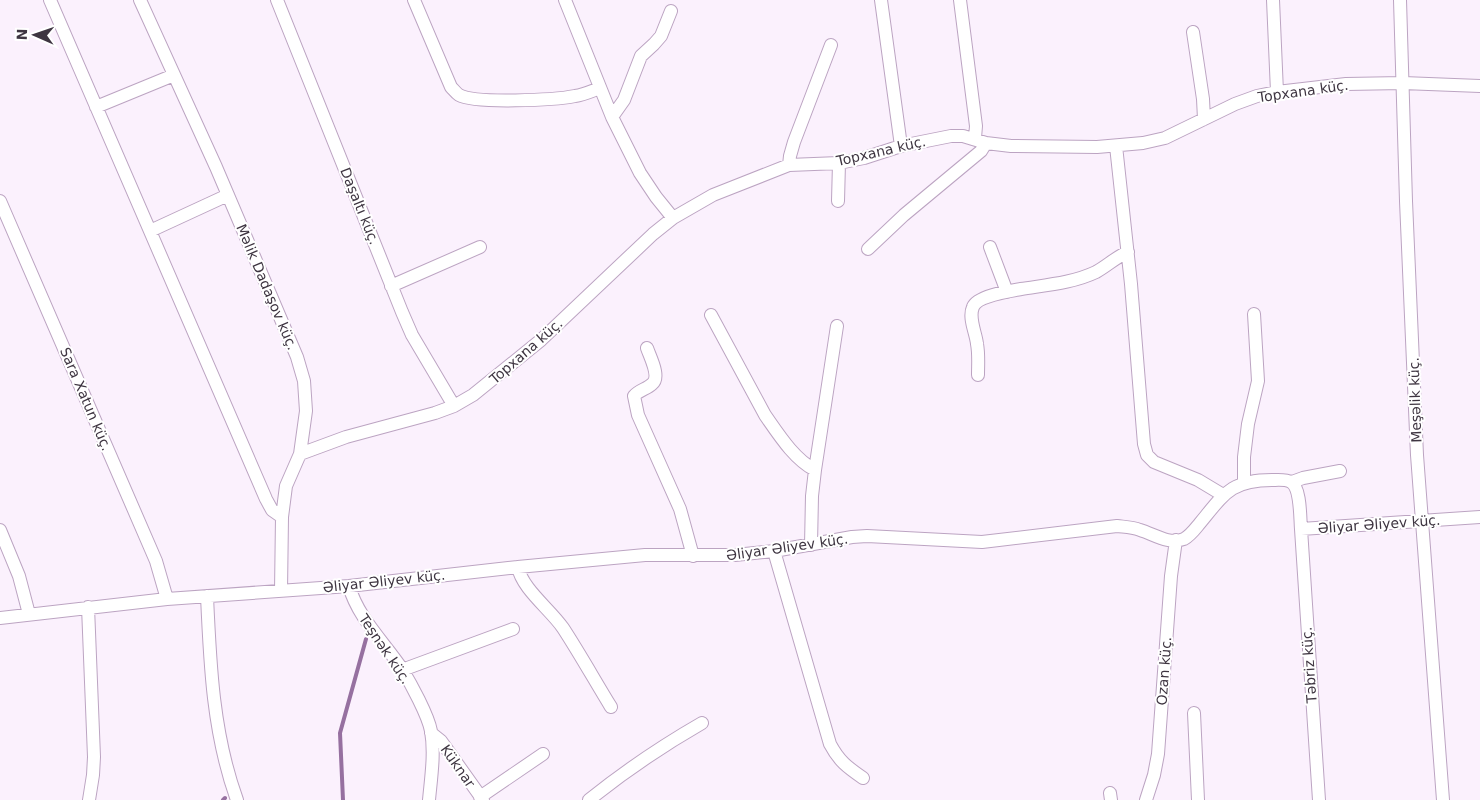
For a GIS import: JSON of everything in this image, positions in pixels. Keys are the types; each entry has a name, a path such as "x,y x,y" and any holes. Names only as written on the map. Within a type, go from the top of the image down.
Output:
{"street":[{"path":"50,0 266,499 272,510 282,517"},
{"name":"Məlik Dadaşov küç.","path":"140,0 228,195 297,357 304,381 306,411 300,454 286,486 282,517 281,590"},
{"name":"Daşaltı küç.","path":"277,0 412,335 454,406"},
{"path":"414,0 451,87 458,95 484,101 552,99 575,96 600,88"},
{"path":"565,0 612,117 640,173 673,218"},
{"path":"881,0 901,146"},
{"path":"868,249 904,215 981,150 976,126 960,0"},
{"path":"1273,0 1277,92"},
{"name":"Meşəlik küç.","path":"1400,0 1417,455 1443,800"},
{"path":"612,117 624,100 641,56 661,36 671,11"},
{"path":"1193,32 1203,99 1204,119"},
{"path":"789,165 794,142 831,46"},
{"path":"96,107 174,75"},
{"name":"Topxana küç.","path":"300,454 346,437 435,413 454,406 473,395 534,346 653,234 673,218 713,195 789,165 839,163 864,158 901,146 951,136 1030,146 1097,147 1143,143 1166,138 1242,102 1277,92 1346,84 1403,83 1480,86"},
{"path":"1116,146 1128,252 1144,444 1147,455 1154,462 1198,480 1223,495"},
{"path":"838,201 839,163"},
{"path":"150,230 228,195"},
{"name":"Sara Xatun küç.","path":"0,201 156,561 166,599"},
{"path":"391,286 480,247"},
{"path":"990,247 1007,292"},
{"path":"978,375 978,346 971,316 975,304 980,300 1007,292 1094,273 1120,255 1128,252"},
{"path":"1244,483 1244,457 1248,424 1258,381 1254,314"},
{"path":"711,315 775,429 802,462 815,470"},
{"path":"811,545 812,496 815,470 837,326"},
{"path":"647,348 654,368 655,379 653,384 638,391 634,396 635,402 638,415 680,509 693,556"},
{"path":"1176,540 1183,539 1191,534 1223,495 1244,483 1264,480 1287,480 1292,482 1340,471"},
{"name":"Əliyar Əliyev küç.","path":"1292,482 1298,497 1301,529 1480,517"},
{"name":"Əliyar Əliyev küç.","path":"0,618 166,599 349,586 645,555 735,555 774,551 867,536 992,541 1117,526 1132,527 1157,538 1176,540"},
{"name":"Təbriz küç.","path":"1301,529 1319,800"},
{"path":"0,530 19,576 29,614"},
{"name":"Ozan küç.","path":"1146,800 1158,754 1171,576 1176,540"},
{"path":"774,551 830,744 837,757 863,778"},
{"path":"518,567 519,574 524,582 562,627 611,707"},
{"name":"Teşnək küç.","path":"349,586 356,606 402,670 428,720 431,733 430,800"},
{"path":"207,596 210,670 215,713 231,782 238,800"},
{"path":"88,607 94,757 89,800"},
{"path":"402,670 513,629"},
{"path":"1194,713 1198,800"},
{"path":"589,800 616,778 665,744 702,723"},
{"name":"Küknar","path":"431,733 441,741 481,798"},
{"path":"481,798 543,754"}],"waterway":[{"path":"343,800 340,733 366,639"}]}
